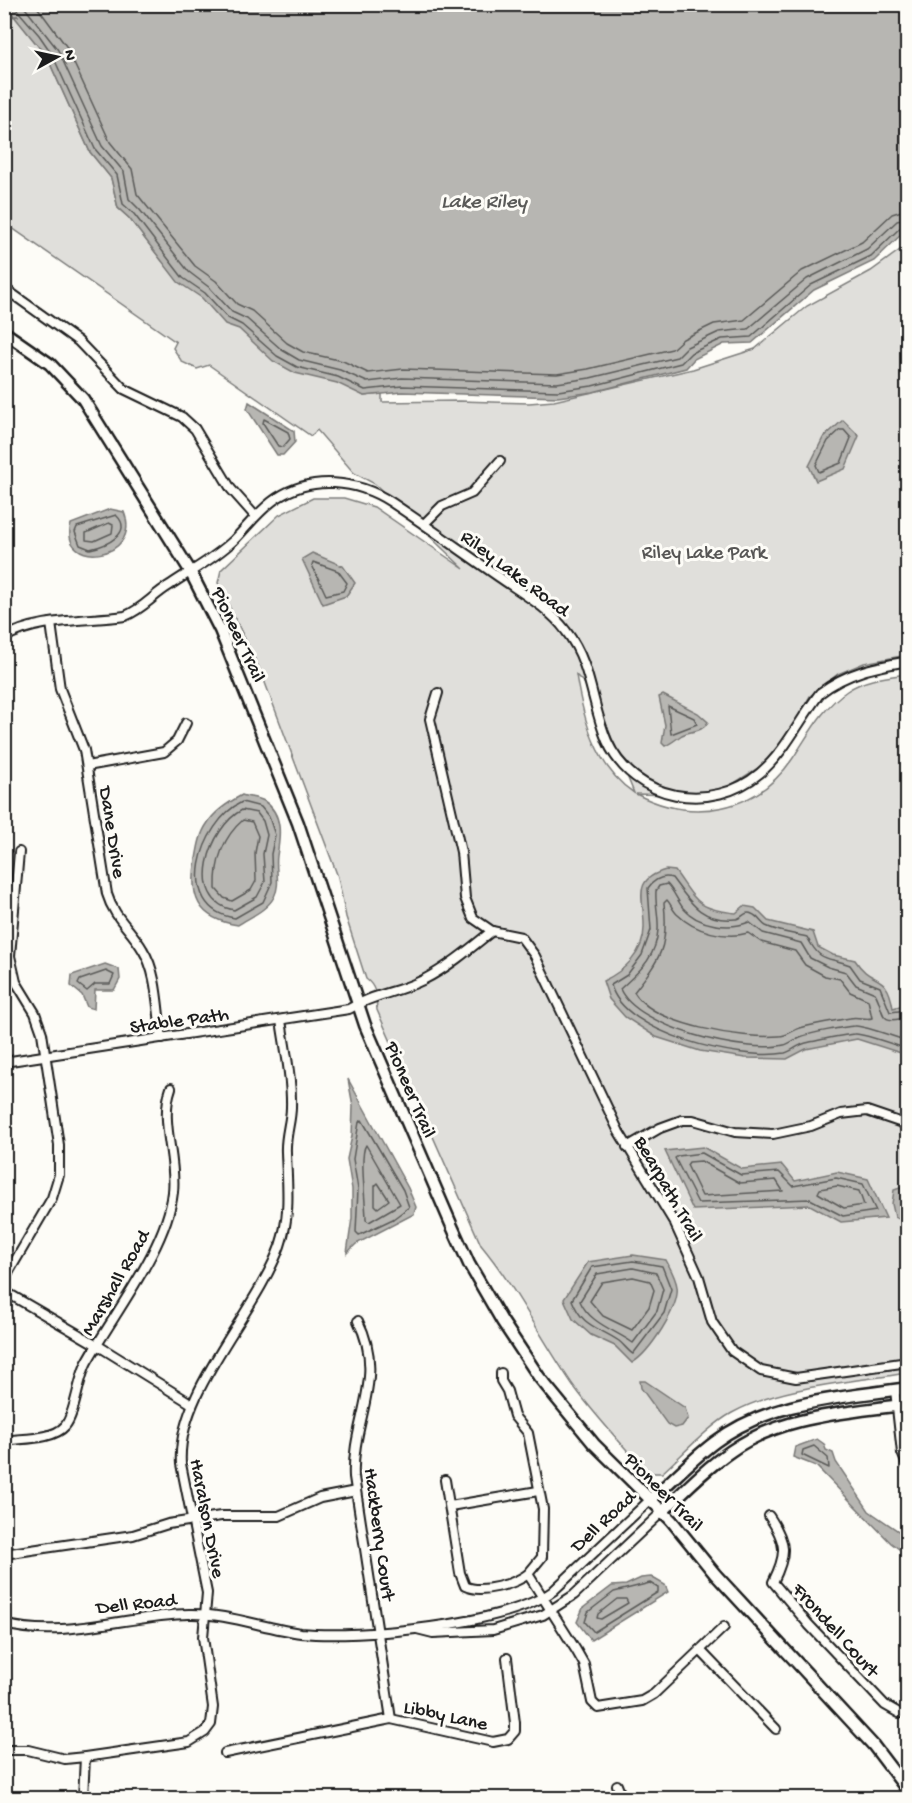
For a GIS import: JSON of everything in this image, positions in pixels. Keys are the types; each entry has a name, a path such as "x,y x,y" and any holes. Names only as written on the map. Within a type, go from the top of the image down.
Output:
{"main road":[{"name":"Pioneer Trail","path":"4,332 50,364 83,399 191,573 234,659 294,813 357,1004 451,1224 490,1303 538,1377 565,1412 698,1551 715,1574 843,1712 908,1791"},
{"name":"Dell Road","path":"650,1500 717,1440 761,1416 805,1403 908,1388"},
{"name":"Dell Road","path":"662,1512 731,1450 763,1433 808,1419 902,1405"}],"street":[{"path":"4,288 78,341 124,389 182,417 195,429 231,489 255,516"},
{"name":"Riley Lake Road","path":"424,524 437,509 472,493 500,461"},
{"name":"Riley Lake Road","path":"4,638 19,630 51,623 125,616 149,603 170,585 191,573 234,540 255,516 277,498 298,488 318,484 344,483 376,492 538,605 566,630 584,662 601,725 617,758 629,772 660,792 696,798 714,796 740,787 763,771 820,693 831,685 863,670 908,661"},
{"name":"Dane Drive","path":"51,623 60,689 82,740 107,894 114,913 137,941 148,960 162,1038"},
{"name":"Bearpath Trail","path":"438,693 430,719 461,852 465,898 473,918 492,931 521,937 535,956 627,1147 661,1200 688,1250 720,1338 745,1362 761,1371 796,1378 908,1362"},
{"path":"87,766 164,752 177,741 186,723"},
{"path":"4,1280 52,1198 59,1175 59,1145 40,1023 16,982 10,956 19,852"},
{"path":"357,1004 368,998 402,989 425,979 492,931"},
{"name":"Stable Path","path":"4,1062 349,1009 357,1004"},
{"name":"Haralson Drive","path":"4,1750 28,1750 65,1759 86,1757 189,1743 205,1732 211,1724 213,1707 204,1649 207,1593 181,1464 180,1446 184,1421 192,1404 271,1269 285,1229 289,1198 286,1135 291,1095 281,1020"},
{"name":"Marshall Road","path":"4,1440 50,1435 65,1426 70,1419 82,1372 156,1244 170,1211 174,1174 166,1109 171,1088"},
{"path":"627,1147 660,1128 681,1120 693,1120 735,1132 773,1134 812,1126 841,1114 867,1111 908,1125"},
{"path":"4,1292 98,1345 192,1404"},
{"name":"Hackberry Court","path":"358,1321 369,1348 370,1374 366,1407 354,1455 356,1491 391,1719"},
{"path":"445,1480 460,1573 465,1586 474,1589 512,1583 538,1565 543,1549 543,1509 528,1433 514,1416 501,1381 501,1372"},
{"path":"895,1390 902,1405 902,1453 908,1467"},
{"path":"4,1554 133,1535 221,1516 279,1516 320,1498 356,1491"},
{"path":"450,1506 538,1491"},
{"name":"Dell Road","path":"4,1624 46,1630 155,1616 205,1616 304,1633 414,1629 499,1615 543,1598 650,1500"},
{"name":"Dell Road","path":"414,1629 433,1633 494,1630 520,1623 550,1610 574,1595 662,1512"},
{"name":"Frondell Court","path":"770,1516 780,1532 784,1548 783,1563 773,1582 809,1625 885,1705 899,1713 908,1713"},
{"path":"528,1574 584,1664 591,1702 598,1708 642,1701 654,1695 724,1627"},
{"path":"700,1650 776,1729"},
{"name":"Libby Lane","path":"225,1753 391,1719 477,1740 492,1742 508,1738 515,1731 515,1723 507,1659"},
{"path":"83,1798 86,1757"},
{"path":"617,1785 622,1798"}],"green space":[{"name":"Riley Lake Park","path":"5,4 47,57 90,152 111,178 118,208 129,218 162,261 364,396 382,394 382,402 529,403 554,401 693,369 755,349 807,306 871,271 907,245 907,655 864,663 838,674 810,696 775,757 714,796 636,794 657,803 701,810 722,808 742,801 761,791 778,777 823,713 847,691 876,679 907,674 907,1373 817,1386 751,1404 715,1425 662,1473 647,1473 583,1399 507,1280 481,1245 377,1010 374,989 366,979 346,917 338,877 261,672 218,583 221,570 279,515 313,498 344,498 374,507 464,569 375,484 354,473 317,430 311,436 209,365 197,369 182,362 173,348 176,342 5,223","holes":["576,675 593,692 634,793 610,770 593,741 587,725"]}],"water":[{"name":"Lake Riley","path":"5,5 907,5 907,229 874,261 814,290 752,343 724,344 694,359 686,368 593,392 558,397 402,392 364,396 337,383 295,373 273,361 239,329 225,324 202,298 178,282 129,218 118,208 111,178 90,152 47,57"},
{"path":"249,402 294,431 295,442 283,455 277,455 247,409"},
{"path":"843,420 859,436 845,469 816,481 809,466 823,438"},
{"path":"110,509 124,512 127,528 122,541 112,549 100,554 88,554 77,549 71,539 71,524"},
{"path":"312,553 343,566 355,583 346,596 323,604 302,559"},
{"path":"663,695 698,713 708,722 706,726 700,730 685,733 665,746 662,743 665,725 659,697"},
{"path":"242,795 262,800 270,806 278,819 279,834 277,887 274,897 263,909 238,925 213,917 199,904 195,895 194,872 200,841 207,824 222,808"},
{"path":"666,870 675,871 693,896 705,906 736,913 744,906 755,908 768,921 813,932 818,947 833,955 855,960 867,974 883,983 887,988 893,1008 907,1004 907,1055 857,1039 806,1049 787,1059 745,1058 700,1051 656,1037 625,1017 609,999 603,981 618,972 637,953 644,928 643,885 655,874"},
{"path":"105,964 119,969 120,979 114,990 95,990 94,1009 87,1007 82,995 71,986 72,975"},
{"path":"348,1079 408,1188 416,1207 414,1214 356,1244 347,1253 352,1218 352,1189 347,1159 352,1136 353,1106"},
{"path":"703,1147 742,1169 782,1165 795,1181 837,1172 868,1179 886,1218 841,1222 810,1205 693,1210 665,1151"},
{"path":"907,1189 907,1223 895,1217 892,1204 894,1190"},
{"path":"633,1255 666,1260 674,1277 677,1296 662,1329 647,1350 632,1363 615,1346 591,1335 573,1319 564,1299 588,1262"},
{"path":"640,1381 645,1381 685,1408 688,1418 682,1426 674,1428 667,1424 641,1388"},
{"path":"817,1439 824,1444 826,1450 833,1453 836,1462 869,1511 907,1537 907,1555 891,1543 816,1466 793,1457 795,1447"},
{"path":"651,1577 665,1585 668,1592 591,1640 577,1622 583,1608 612,1586 626,1585 641,1578"}],"waterway":[{"path":"4,17 18,16"}]}
